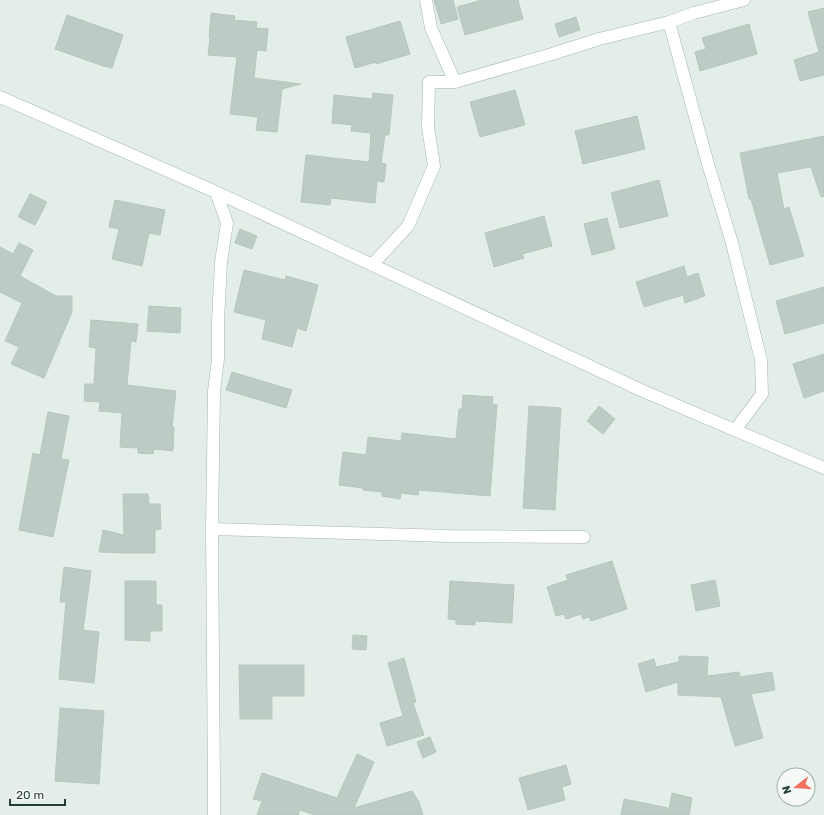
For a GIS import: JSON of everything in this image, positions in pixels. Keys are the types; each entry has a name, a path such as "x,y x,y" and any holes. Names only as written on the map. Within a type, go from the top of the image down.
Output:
{"street":[{"path":"426,0 431,28 455,82"},
{"path":"372,265 408,226 434,166 428,127 429,82 455,82 599,39 669,22 694,13 744,0"},
{"path":"669,22 708,164 732,243 761,360 762,394 735,430"},
{"path":"0,97 216,192 643,391 824,468"},
{"path":"214,815 212,529 214,391 218,359 221,262 227,223 216,192"},
{"path":"212,529 449,536 584,537"}],"building":[{"path":"434,0 453,0 458,19 441,24"},
{"path":"482,0 518,0 523,19 465,35 457,7"},
{"path":"824,8 824,75 800,81 794,60 819,52 808,12"},
{"path":"211,13 235,16 234,20 257,22 256,28 268,29 266,51 257,50 254,78 301,84 282,89 277,132 256,130 258,117 230,114 237,57 208,55"},
{"path":"67,15 123,35 112,68 55,49"},
{"path":"576,17 580,30 559,37 555,24"},
{"path":"400,21 410,54 376,64 376,62 355,68 346,37"},
{"path":"749,24 757,54 700,71 695,52 706,49 702,38"},
{"path":"515,90 525,125 480,137 470,102"},
{"path":"373,93 393,95 389,135 385,135 381,163 386,164 384,182 377,181 375,203 331,198 330,205 301,202 306,155 369,162 371,133 351,131 352,125 332,123 334,95 372,99"},
{"path":"637,116 645,149 583,164 575,131"},
{"path":"824,136 824,196 821,197 811,167 777,173 784,209 789,207 804,256 770,265 751,199 749,199 740,153"},
{"path":"659,180 668,216 620,228 611,193"},
{"path":"30,194 47,202 35,225 18,217"},
{"path":"115,200 165,210 160,235 149,233 142,266 112,259 119,229 109,227"},
{"path":"544,216 552,246 522,254 524,258 494,267 485,233"},
{"path":"607,218 615,249 592,255 584,224"},
{"path":"240,229 257,236 252,249 235,243"},
{"path":"19,243 33,250 20,276 56,296 72,296 72,312 44,378 11,364 19,347 5,341 22,303 0,292 0,247 13,254"},
{"path":"684,266 687,277 698,273 705,296 685,303 683,295 644,307 636,282"},
{"path":"244,270 285,280 286,276 318,285 306,331 297,328 292,347 262,339 266,320 234,312"},
{"path":"824,287 824,323 785,334 776,301"},
{"path":"149,306 181,308 180,333 147,331"},
{"path":"91,320 138,324 136,342 131,341 127,385 176,391 172,427 174,427 173,451 154,449 153,454 138,453 138,448 120,447 122,413 99,411 100,402 84,401 85,384 94,384 96,348 89,347"},
{"path":"824,354 824,391 804,398 793,364"},
{"path":"232,372 292,390 286,408 226,390"},
{"path":"463,395 493,397 492,404 497,405 490,496 419,490 418,495 401,493 400,499 382,496 382,492 339,485 343,452 366,455 368,437 401,441 402,433 456,439 459,409 462,409"},
{"path":"529,406 561,408 555,510 523,508"},
{"path":"599,406 615,419 603,434 587,421"},
{"path":"48,412 69,416 61,459 69,460 53,537 19,530 33,453 40,455"},
{"path":"123,494 148,494 149,504 160,504 161,529 155,530 155,553 99,552 103,530 124,535"},
{"path":"612,561 627,609 591,621 589,617 583,619 581,614 566,619 564,614 556,616 547,587 568,580 566,575"},
{"path":"64,567 91,571 83,630 99,632 94,683 59,679 66,602 60,602"},
{"path":"715,580 720,606 696,611 691,585"},
{"path":"125,581 156,581 156,605 162,605 162,631 150,631 150,641 125,640"},
{"path":"450,581 514,585 512,623 475,621 475,625 456,624 456,620 448,619"},
{"path":"353,635 367,636 366,650 352,649"},
{"path":"679,656 708,657 707,676 739,672 740,677 772,672 775,690 751,694 763,738 735,746 721,697 678,695 678,682 646,692 638,664 654,659 656,667 679,662"},
{"path":"404,658 416,702 413,703 424,735 387,746 380,723 403,716 388,663"},
{"path":"239,665 304,665 304,696 272,696 272,719 240,719"},
{"path":"60,708 104,711 99,784 55,781"},
{"path":"430,737 436,752 423,758 417,742"},
{"path":"357,754 374,762 354,808 412,791 419,802 423,815 315,815 300,810 298,815 257,815 262,801 253,799 262,773 337,798"},
{"path":"566,765 571,784 562,787 565,800 528,810 519,778"},
{"path":"672,793 692,798 689,815 668,815"},
{"path":"624,799 668,808 667,815 621,815"}]}
